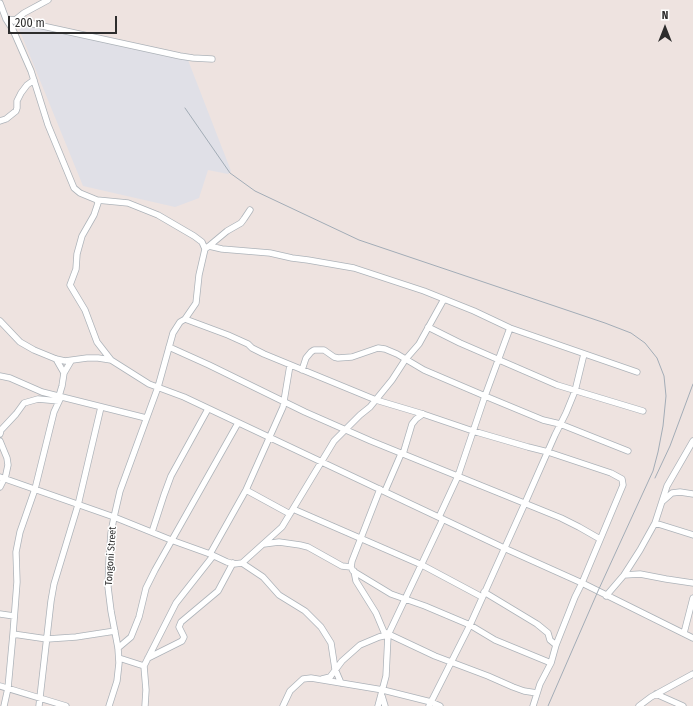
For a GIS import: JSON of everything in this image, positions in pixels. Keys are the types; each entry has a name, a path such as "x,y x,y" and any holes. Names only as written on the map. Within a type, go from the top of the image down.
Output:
{"street":[{"path":"13,30 13,22 24,12 48,0"},
{"path":"0,3 34,80 48,125 74,188 80,193 97,200 111,200 128,203 158,214 194,236 207,247 270,253 292,258 346,266 401,283 444,299 510,328 637,372"},
{"path":"6,19 180,56 212,59"},
{"path":"0,121 6,119 16,111 17,101 21,93 27,85 34,80"},
{"path":"97,200 98,203 94,215 81,240 76,269 70,285 85,310 97,342 111,360"},
{"path":"207,247 241,223 250,210"},
{"name":"Tongoni Street","path":"109,706 117,681 119,658 108,587 111,533 114,518 120,491 158,388 176,327 185,319 196,304 199,275 207,247"},
{"path":"242,563 279,531 334,441 376,400 392,380 405,360 419,344 444,299"},
{"path":"185,319 228,335 248,344 252,348 290,365 376,400 423,414 473,432 528,448 548,452 610,473 620,477 623,480 623,485 575,597 556,645 551,663 537,693 533,706"},
{"path":"0,321 20,342 34,350 56,359 71,361 87,358 111,360 149,384 184,397 270,437 504,548 582,583 693,638"},
{"path":"428,327 460,343 575,391 643,411"},
{"path":"378,706 387,670 388,634 422,565 458,476 510,328"},
{"path":"169,347 345,430 561,518 600,539"},
{"path":"302,370 306,358 314,350 324,350 338,358 352,357 381,348 398,354 405,360 424,370 485,396 543,420 560,424 628,451"},
{"path":"430,704 470,625 575,391 584,354"},
{"path":"56,359 64,374"},
{"path":"4,706 8,688 13,634 17,582 16,552 20,532 35,489 54,412 60,398 64,374 71,361"},
{"path":"145,706 146,690 144,666 176,604 211,555 246,490 285,401 290,365"},
{"path":"0,376 10,378 29,387 60,398 146,418"},
{"path":"0,434 1,430 24,403 38,399 60,398"},
{"path":"39,706 54,584 78,504 101,407"},
{"path":"152,532 172,476 208,409"},
{"path":"423,414 412,424 402,454 382,490 361,538 352,561 357,582 376,613 383,631 420,649 524,691 537,693"},
{"path":"118,648 128,641 134,632 146,588 171,540 193,504 238,423"},
{"path":"0,441 7,458 8,465 0,487"},
{"path":"606,596 624,575 640,550 655,523 667,486 690,452 693,441"},
{"path":"3,478 78,504 233,563 242,563 263,577 279,595 305,611 321,627 331,643 335,669 341,683"},
{"path":"246,490 291,512 361,538 422,565 483,595 537,624 548,633 550,640 556,645"},
{"path":"661,503 672,493 680,492 693,494"},
{"path":"655,523 693,535"},
{"path":"261,545 279,542 308,547 342,566 353,569 384,591 470,625 495,640 551,663"},
{"path":"148,658 182,641 184,637 179,627 181,622 218,590 233,563"},
{"path":"624,575 640,574 666,580 693,583"},
{"path":"684,633 693,598"},
{"path":"0,614 14,616"},
{"path":"13,634 47,639 76,638 115,631"},
{"path":"318,679 330,677 335,669 360,645 379,636 388,634"},
{"path":"119,658 144,666"},
{"path":"639,706 656,694 693,674"},
{"path":"283,706 290,691 303,679 311,678 341,683 440,706"},
{"path":"0,686 66,706"},
{"path":"382,693 385,706"},
{"path":"656,694 683,706"}],"shaded area":[{"path":"17,24 188,60 231,171 228,174 208,170 199,198 175,207 83,186"}],"railway":[{"path":"185,108 230,173 255,191 359,240 631,333 645,343 657,358 664,376 666,396 663,426 653,471 598,591 548,706"},
{"path":"655,478 670,446 693,384"}]}
